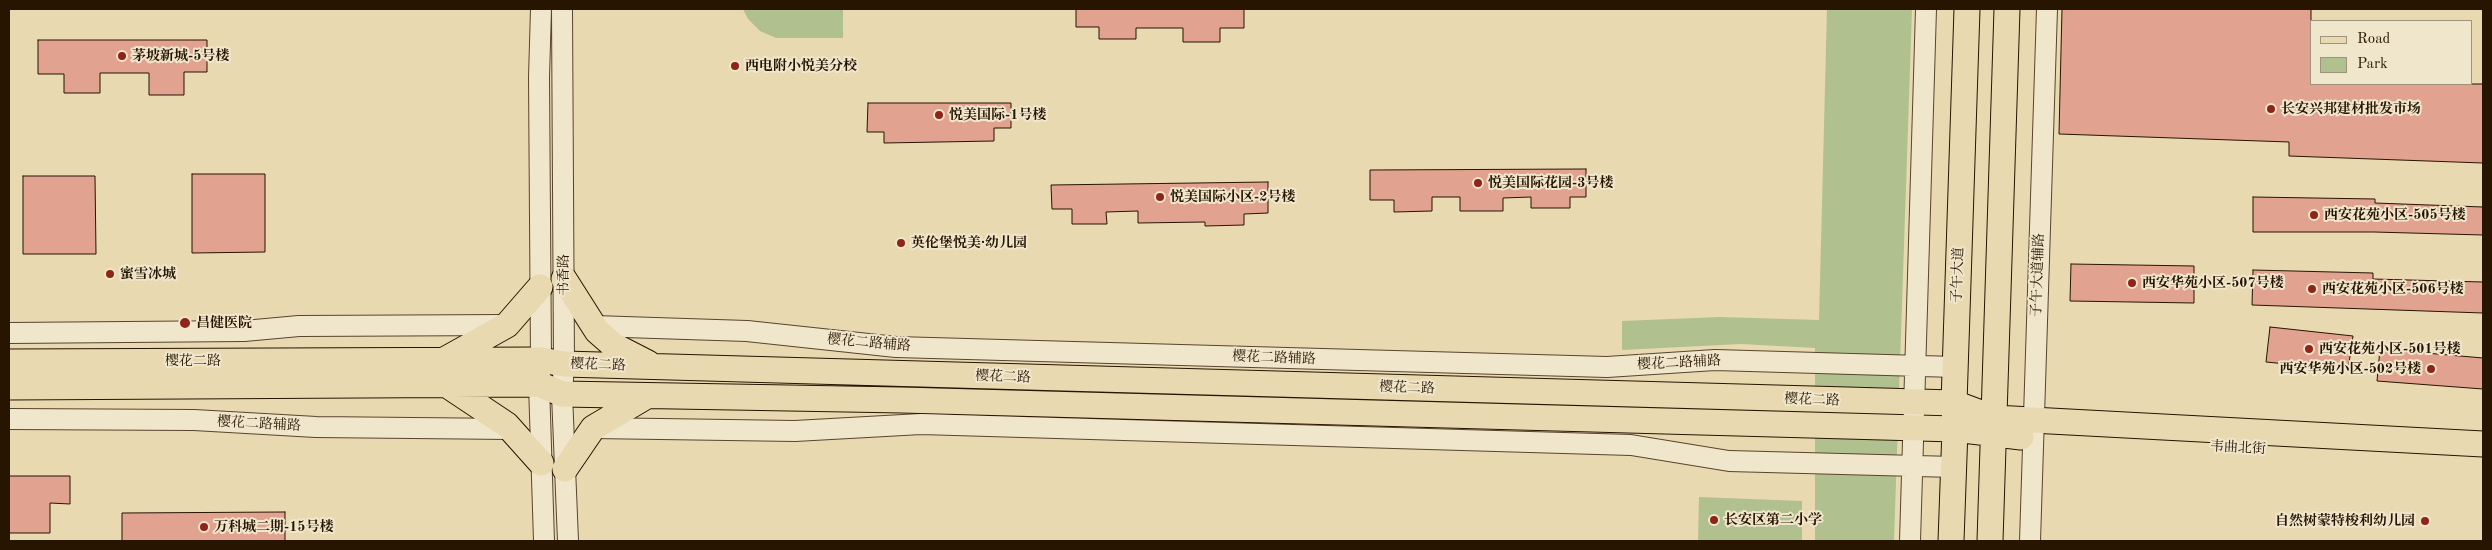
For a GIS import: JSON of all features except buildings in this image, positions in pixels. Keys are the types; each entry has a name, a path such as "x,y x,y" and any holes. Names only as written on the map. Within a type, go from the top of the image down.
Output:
{"main road":[{"name":"子午大道","path":"1951,541 1955,367 1968,9"},
{"path":"1990,541 2007,9"},
{"path":"564,279 594,326 613,345 655,367"},
{"path":"444,360 507,324 540,287"},
{"name":"樱花二路","path":"9,362 444,360 548,370"},
{"name":"樱花二路","path":"9,387 447,385 548,370 655,367 1954,403 1994,427"},
{"name":"樱花二路","path":"548,370 562,394 912,400 1955,429 1994,427"},
{"path":"447,385 510,428 541,463"},
{"path":"565,469 593,428 647,396"},
{"name":"韦曲北街","path":"1994,427 2483,444"},
{"name":"韦曲北街","path":"2033,429 2483,461"}],"street":[{"name":"书香路","path":"541,9 540,287 548,370"},
{"name":"书香路","path":"544,541 541,463 548,370 564,279 562,9"},
{"path":"1910,541 1926,9"},
{"name":"子午大道辅路","path":"2030,541 2047,9"},
{"path":"9,332 244,331 299,326 507,324"},
{"name":"樱花二路辅路","path":"594,326 747,331 896,347 1607,367 1715,360 1955,367"},
{"path":"562,394 568,541"},
{"name":"樱花二路辅路","path":"9,419 194,420 316,427 510,428"},
{"path":"593,428 795,431 940,425 1631,445 1729,461 1954,467"}],"green space":[{"path":"743,9 843,9 843,38 776,38 760,31 748,19"},
{"path":"1827,9 1912,9 1894,541 1815,541 1815,348 1741,344 1622,350 1622,321 1720,317 1819,320"},
{"path":"1699,497 1802,501 1802,541 1698,541"}],"place":[{"name":"茅坡新城-5号楼","path":"122,56"},
{"name":"西电附小悦美分校","path":"735,66"},
{"name":"长安兴邦建材批发市场","path":"2271,109"},
{"name":"悦美国际-1号楼","path":"939,115"},
{"name":"悦美国际花园-3号楼","path":"1478,183"},
{"name":"悦美国际小区-2号楼","path":"1160,197"},
{"name":"西安花苑小区-505号楼","path":"2314,215"},
{"name":"英伦堡悦美·幼儿园","path":"901,243"},
{"name":"蜜雪冰城","path":"110,274"},
{"name":"西安华苑小区-507号楼","path":"2132,283"},
{"name":"西安花苑小区-506号楼","path":"2312,289"},
{"name":"昌健医院","path":"185,323"},
{"name":"西安花苑小区-501号楼","path":"2309,349"},
{"name":"西安华苑小区-502号楼","path":"2431,369"},
{"name":"长安区第二小学","path":"1714,520"},
{"name":"自然树蒙特梭利幼儿园","path":"2425,521"},
{"name":"万科城二期-15号楼","path":"204,527"}]}
